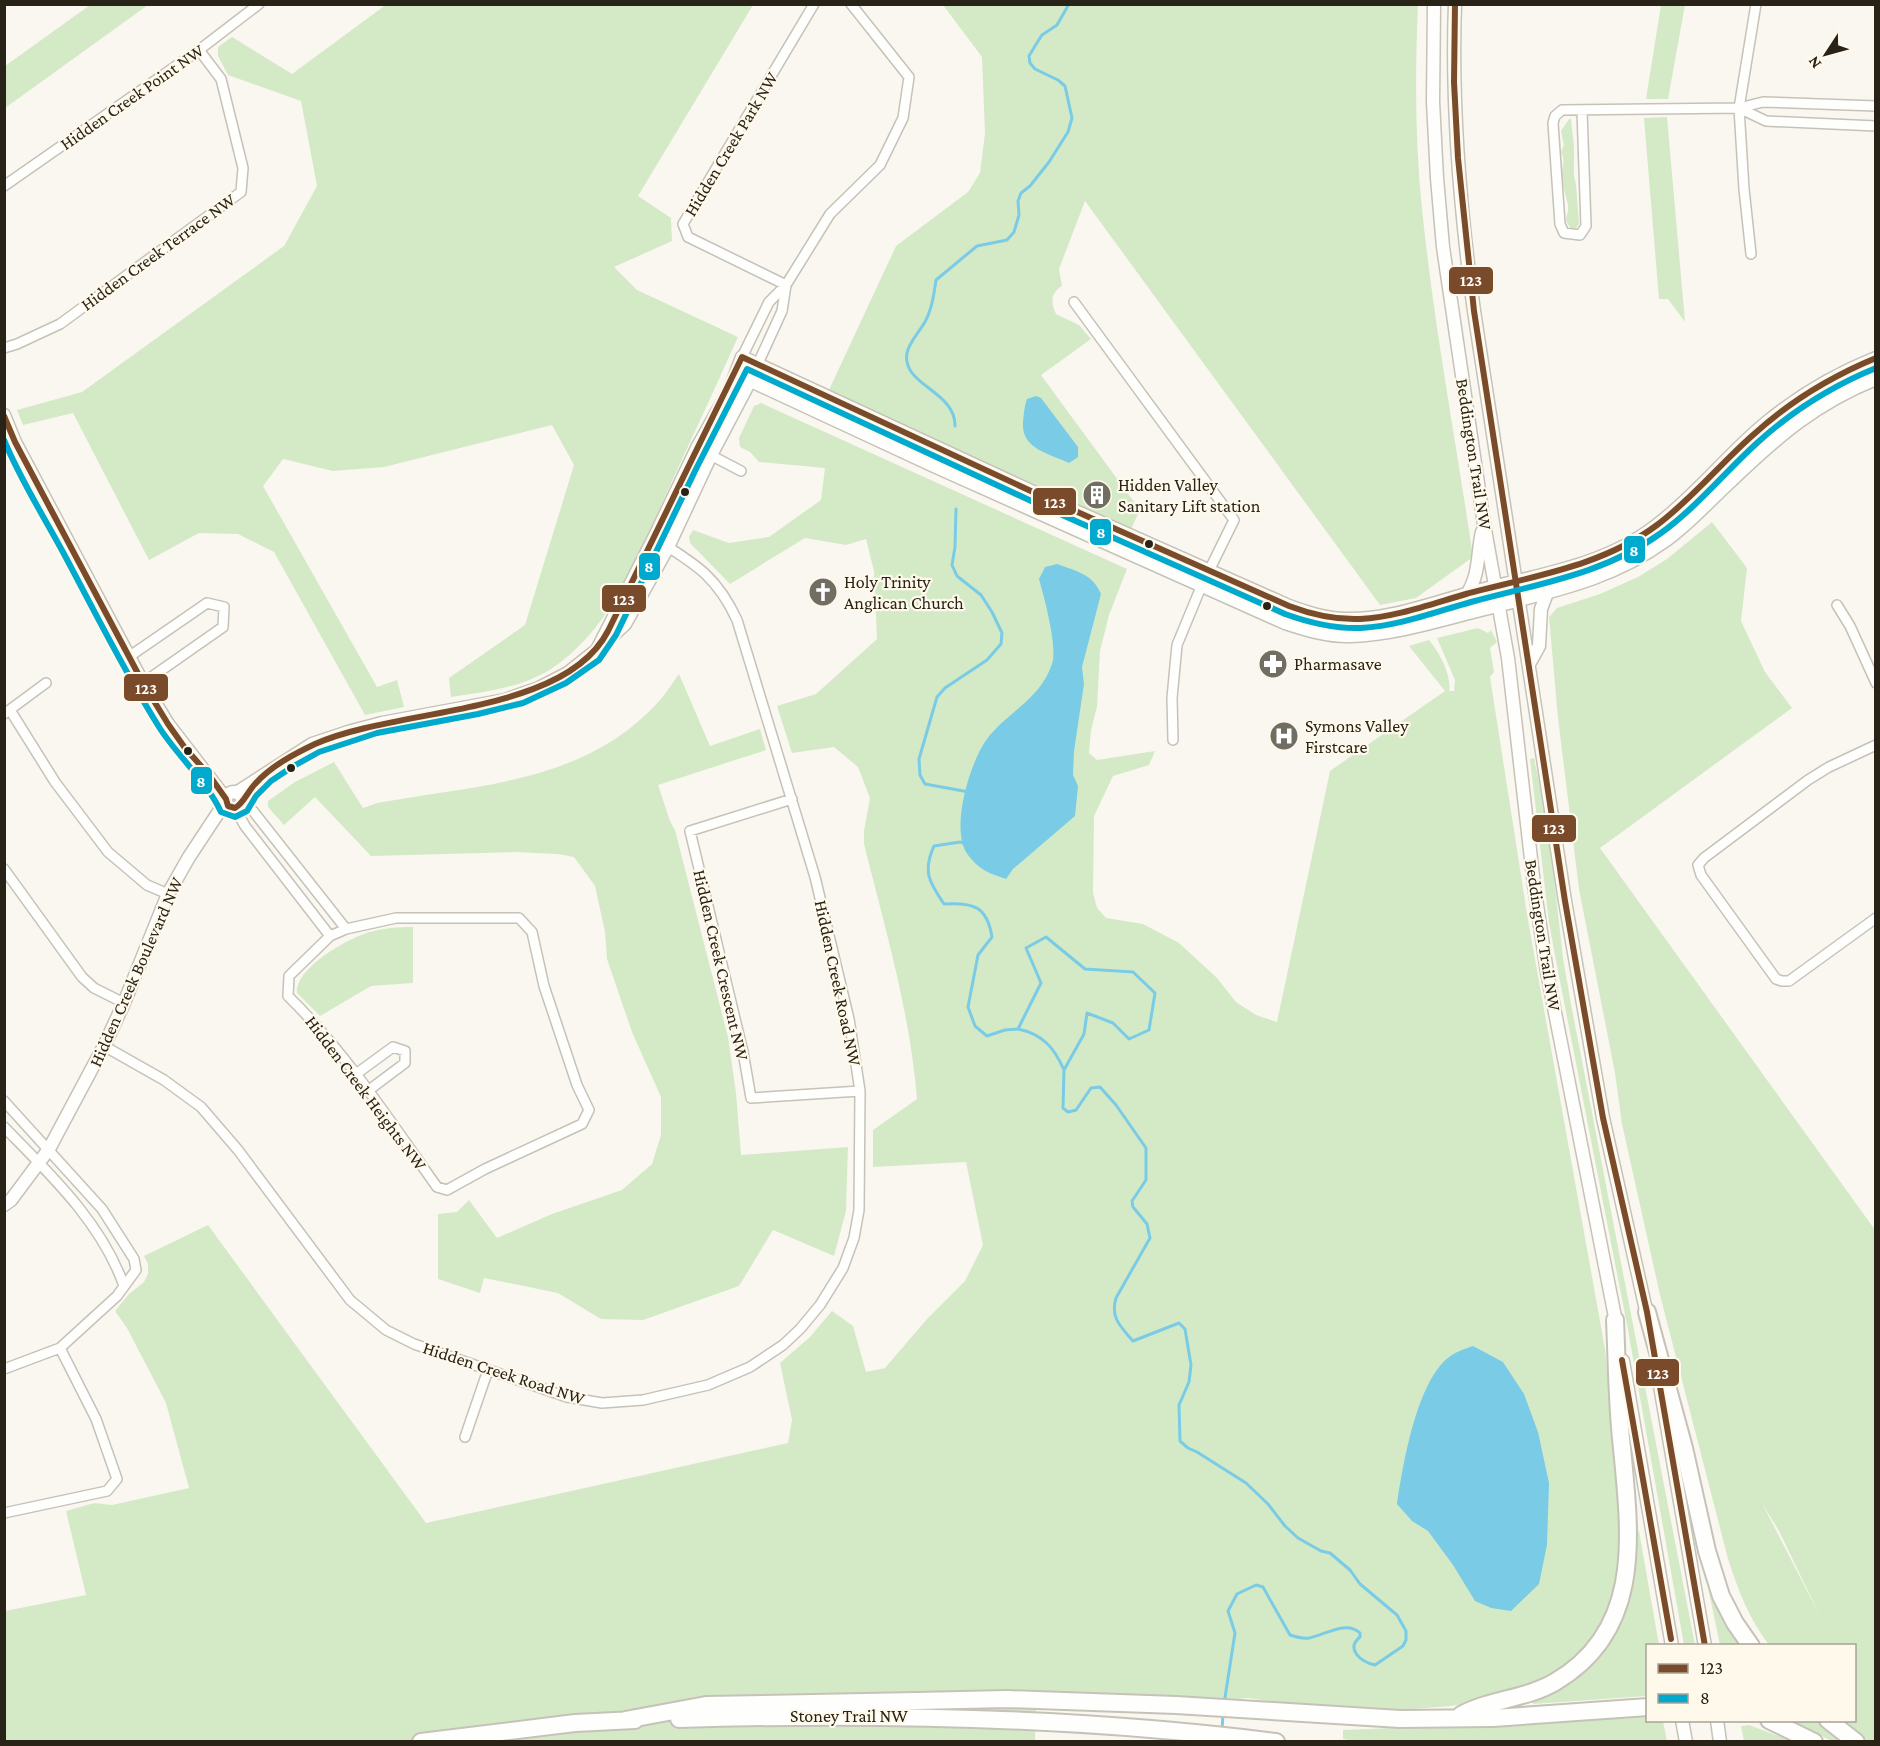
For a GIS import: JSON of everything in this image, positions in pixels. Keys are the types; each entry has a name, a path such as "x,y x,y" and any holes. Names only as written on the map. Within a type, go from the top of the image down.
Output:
{"highway":[{"path":"1647,1312 1684,1448 1707,1551 1721,1596 1750,1644"},
{"path":"1456,1718 1472,1709 1521,1696 1555,1682 1572,1670 1597,1644 1616,1610 1626,1574 1629,1527 1622,1446 1616,1320"},
{"path":"625,1720 706,1705 1007,1699 1176,1705 1400,1719 1493,1718 1646,1707"},
{"name":"Stoney Trail NW","path":"421,1742 575,1723 790,1716 929,1717 1067,1723 1270,1741"},
{"path":"1773,1722 1814,1742"},
{"path":"1831,1722 1856,1742"}],"street":[{"name":"Hidden Creek Point NW","path":"4,186 199,50 259,4"},
{"name":"Hidden Creek Park NW","path":"786,285 688,237 683,224 814,4"},
{"path":"786,285 830,214 880,165 903,118 909,77 851,4"},
{"name":"Beddington Trail NW","path":"1434,4 1433,102 1443,247 1484,524 1508,658 1532,873 1546,961 1616,1320 1672,1644"},
{"name":"Beddington Trail NW","path":"1455,4 1455,128 1462,222 1564,901 1603,1118 1647,1312 1705,1644"},
{"path":"1751,254 1744,189 1740,108 1756,4"},
{"name":"Hidden Creek Terrace NW","path":"4,348 60,324 241,192 243,168 221,79 199,50"},
{"path":"1582,111 1586,226 1580,235 1571,235 1564,233 1560,224 1553,123 1555,116 1562,110 1740,108 1763,102 1875,106"},
{"path":"1740,108 1766,121 1875,126"},
{"name":"Hidden Creek Boulevard NW","path":"597,650 736,374 769,302 786,285"},
{"name":"Hidden Creek Boulevard NW","path":"4,1205 11,1200 49,1149 104,1046 168,894 189,857 234,800 280,763 312,744 348,732 407,718 505,700 539,688 568,673 625,624 668,547 711,455 758,366 782,311 786,285"},
{"path":"1074,302 1234,520 1201,587 1177,645 1172,698 1173,740"},
{"path":"742,357 1035,494 1092,517 1289,606 1319,616 1347,619 1390,615 1561,570 1616,550 1655,527 1765,424 1793,402 1849,368 1875,358"},
{"path":"736,374 1201,587 1285,623 1317,633 1349,636 1420,626 1547,593 1597,578 1628,565 1666,540 1694,517 1786,430 1809,412 1875,379"},
{"path":"4,415 10,444 143,683 179,740 234,800 253,811 346,928"},
{"path":"697,448 741,471"},
{"path":"1085,534 1092,517"},
{"path":"1467,594 1477,572 1484,524"},
{"name":"Hidden Creek Road NW","path":"104,1046 164,1080 201,1107 238,1150 350,1300 386,1330 414,1344 567,1397 602,1403 643,1400 708,1385 750,1367 783,1345 820,1305 843,1268 854,1238 861,1182 860,1091 849,1020 815,877 737,620 729,603 714,582 693,563 654,538"},
{"path":"1529,664 1539,646 1541,609 1547,593"},
{"path":"130,656 207,603 224,608 223,627 143,683"},
{"path":"1837,605 1850,626 1875,683"},
{"path":"1317,633 1319,616"},
{"path":"46,682 7,712 55,782 108,852 147,885 168,894"},
{"path":"1875,745 1808,780 1704,858 1698,865 1701,875 1776,979 1782,981 1789,981 1875,918"},
{"name":"Hidden Creek Crescent NW","path":"792,799 690,831 751,1098 860,1091"},
{"path":"234,800 245,826 330,936"},
{"path":"4,869 82,977 94,988 124,1003"},
{"name":"Hidden Creek Heights NW","path":"396,918 519,918 532,932 544,986 577,1085 589,1110 582,1124 485,1169 447,1190 437,1187 369,1090 318,1025 288,996 289,976 330,936 346,928 396,918"},
{"path":"356,1074 393,1047 405,1051 405,1063 369,1090"},
{"path":"4,1101 102,1209 134,1259 136,1270 92,1321 60,1348 4,1370"},
{"path":"4,1127 39,1163 96,1230 119,1271 124,1286"},
{"path":"4,1513 107,1491 117,1479 96,1419 60,1348"},
{"path":"465,1437 488,1370"},
{"path":"1682,1722 1686,1742"},
{"path":"1717,1722 1720,1742"}],"green space":[{"path":"387,4 753,5 638,196 671,218 672,241 614,267 637,290 738,337 625,583 593,631 573,651 551,669 528,681 451,697 449,678 525,625 574,465 552,425 384,467 333,471 283,459 263,486 377,687 397,680 404,707 365,715 274,552 238,534 199,533 149,560 73,413 23,425 17,410 82,392 284,246 317,186 301,101 228,75 218,56 218,47 232,37 292,74"},
{"path":"90,5 148,5 5,108 5,66"},
{"path":"943,5 1418,5 1416,107 1422,209 1439,340 1473,557 1416,598 1380,605 1085,201 1059,269 1062,286 1055,292 1053,306 1056,314 1079,325 1091,339 1041,375 1140,510 1131,529 828,392 896,246 968,192 980,173 985,133 982,57"},
{"path":"1661,5 1685,5 1668,99 1646,99"},
{"path":"1667,117 1685,322 1668,299 1659,299 1644,118"},
{"path":"1571,119 1574,145 1574,175 1579,224 1576,228 1571,228 1566,219 1568,205 1562,175 1561,152 1564,145 1561,131"},
{"path":"761,403 1127,569 1109,615 1100,651 1097,707 1091,730 1089,753 1097,760 1155,751 1149,765 1113,776 1094,816 1093,893 1097,908 1106,918 1143,924 1179,943 1217,978 1236,1002 1256,1015 1277,1022 1330,771 1445,691 1409,646 1429,640 1441,657 1447,671 1449,691 1454,691 1455,680 1437,638 1478,628 1488,633 1491,630 1497,642 1490,648 1494,672 1490,677 1528,920 1605,1349 1622,1527 1617,1583 1610,1607 1590,1641 1558,1671 1540,1681 1487,1700 1451,1706 1400,1710 1314,1709 1249,1698 1198,1702 1116,1694 1036,1691 1035,1742 5,1742 5,1611 86,1595 66,1511 94,1503 112,1505 189,1488 166,1403 127,1328 115,1311 129,1294 144,1282 148,1274 148,1264 144,1256 208,1225 426,1523 788,1443 792,1420 780,1363 810,1337 832,1311 853,1326 866,1372 885,1368 927,1319 965,1281 983,1245 966,1162 873,1167 873,1130 917,1099 903,1002 864,844 870,798 858,767 834,747 792,753 777,706 816,694 877,639 874,571 866,539 846,545 805,538 730,584 690,543 689,537 693,530 729,543 769,537 821,500 825,468 759,462 750,452 740,447 739,438 754,406"},
{"path":"1712,522 1747,568 1741,621 1765,672 1792,708 1600,848 1875,1230 1875,1741 1868,1741 1843,1722 1856,1722 1856,1644 1768,1644 1750,1615 1740,1593 1728,1559 1660,1295 1622,1124 1615,1073 1579,889 1558,718 1549,617 1557,608 1600,594 1638,577 1667,559","holes":["1762,1503 1779,1531 1820,1616"]},
{"path":"679,674 710,746 760,729 766,750 658,785 675,830 728,1037 736,1093 741,1155 848,1147 846,1211 834,1256 773,1230 739,1286 643,1320 601,1319 558,1293 484,1278 480,1293 438,1279 438,1214 457,1212 469,1200 497,1238 552,1214 622,1190 652,1164 661,1135 661,1097 632,1032 607,959 605,932 595,886 574,857 558,854 515,852 371,856 315,797 284,825 268,807 268,801 295,782 334,762 363,808 377,803 529,776 598,749 630,728 660,700"},
{"path":"1534,758 1548,824 1563,958 1571,1004 1695,1644 1684,1644 1628,1330 1549,923 1530,759"},
{"path":"413,927 413,983 371,986 320,1016 297,993 304,974 324,955 337,947 370,932"},
{"path":"1639,1531 1659,1644 1646,1644 1646,1696 1533,1704 1532,1700 1610,1634 1634,1533"},
{"path":"1710,1571 1744,1644 1720,1644 1705,1573"},
{"path":"1646,1715 1646,1722 1663,1722 1667,1741 1358,1742 1343,1739 1343,1730 1591,1720"},
{"path":"1791,1722 1818,1722 1844,1741 1832,1741"},
{"path":"1749,1725 1792,1741 1744,1741 1741,1726"}],"water":[{"path":"1036,396 1041,398 1078,447 1078,457 1069,463 1037,449 1026,438 1023,422 1025,405 1027,399"},
{"path":"1057,564 1089,578 1101,594 1082,667 1084,684 1074,751 1073,775 1078,786 1075,816 1013,869 1006,879 985,870 968,855 963,844 961,813 974,763 987,739 1040,687 1052,664 1052,634 1039,579 1045,567"},
{"path":"1473,1346 1503,1362 1524,1394 1538,1432 1549,1483 1547,1545 1539,1584 1511,1611 1491,1608 1475,1601 1453,1565 1428,1531 1412,1521 1397,1504 1414,1423 1429,1382 1440,1366 1452,1355"}],"waterway":[{"path":"955,426 953,414 947,404 912,373 907,364 907,353 928,315 936,280 977,246 1007,240 1014,232 1019,215 1018,201 1021,193 1030,186 1049,162 1068,132 1072,118 1065,86 1035,69 1030,63 1029,56 1042,35 1057,25 1069,4"},
{"path":"956,509 952,565 957,576 981,595 992,612 1002,633 1001,644 987,660 945,688 937,697 919,759 920,775 925,784 969,792"},
{"path":"966,844 960,842 934,846 928,870 935,890 944,904 971,905 982,912 990,927 992,937 978,955 968,1007 975,1026 987,1036 1005,1030 1018,1029 1041,983 1026,948 1046,937 1085,969 1133,972 1155,993 1149,1030 1129,1039 1113,1023 1087,1013 1084,1034 1064,1070 1063,1108 1068,1112 1076,1110 1091,1088 1100,1087 1116,1105 1146,1148 1146,1180 1132,1201 1133,1207 1147,1224 1150,1238 1116,1298 1114,1311 1118,1322 1133,1341 1179,1323 1185,1329 1191,1365 1189,1382 1179,1405 1180,1441 1246,1483 1298,1538 1321,1551 1330,1553 1350,1570 1360,1584 1397,1615 1406,1631 1403,1646 1375,1665 1360,1658 1354,1650 1360,1637 1360,1633 1354,1629 1342,1628 1306,1638 1290,1635 1263,1587 1256,1585 1237,1594 1228,1611 1235,1633 1224,1704"},
{"path":"1018,1029 1034,1034 1046,1043 1064,1070"},
{"path":"1222,1731 1223,1713"}],"transit line":[{"name":"123","path":"1455,4 1454,82 1458,158 1474,311 1565,901 1603,1118 1647,1312 1705,1644"},
{"name":"123","path":"4,416 15,442 143,683 185,748 209,775 226,799 228,806 235,808 255,784 275,766 315,744 350,732 476,706 518,694 555,679 586,659 608,631 742,357 1046,498 1289,606 1342,619 1373,618 1413,610 1589,561 1613,551 1670,515 1741,446 1781,412 1826,382 1876,358"},
{"name":"8","path":"4,440 146,706 159,727 208,789 221,812 235,817 247,811 256,796 271,781 319,752 377,733 523,703 566,683 599,660 616,635 747,369 1042,506 1285,614 1322,625 1361,628 1417,618 1570,576 1617,559 1674,523 1784,420 1828,391 1876,368"},
{"name":"123","path":"1622,1360 1671,1639"}],"place":[{"name":"Hidden Valley Sanitary Lift station","path":"1097,495"},
{"name":"Holy Trinity Anglican Church","path":"823,592"},
{"name":"Pharmasave","path":"1273,664"},
{"name":"Symons Valley Firstcare","path":"1284,736"}]}
